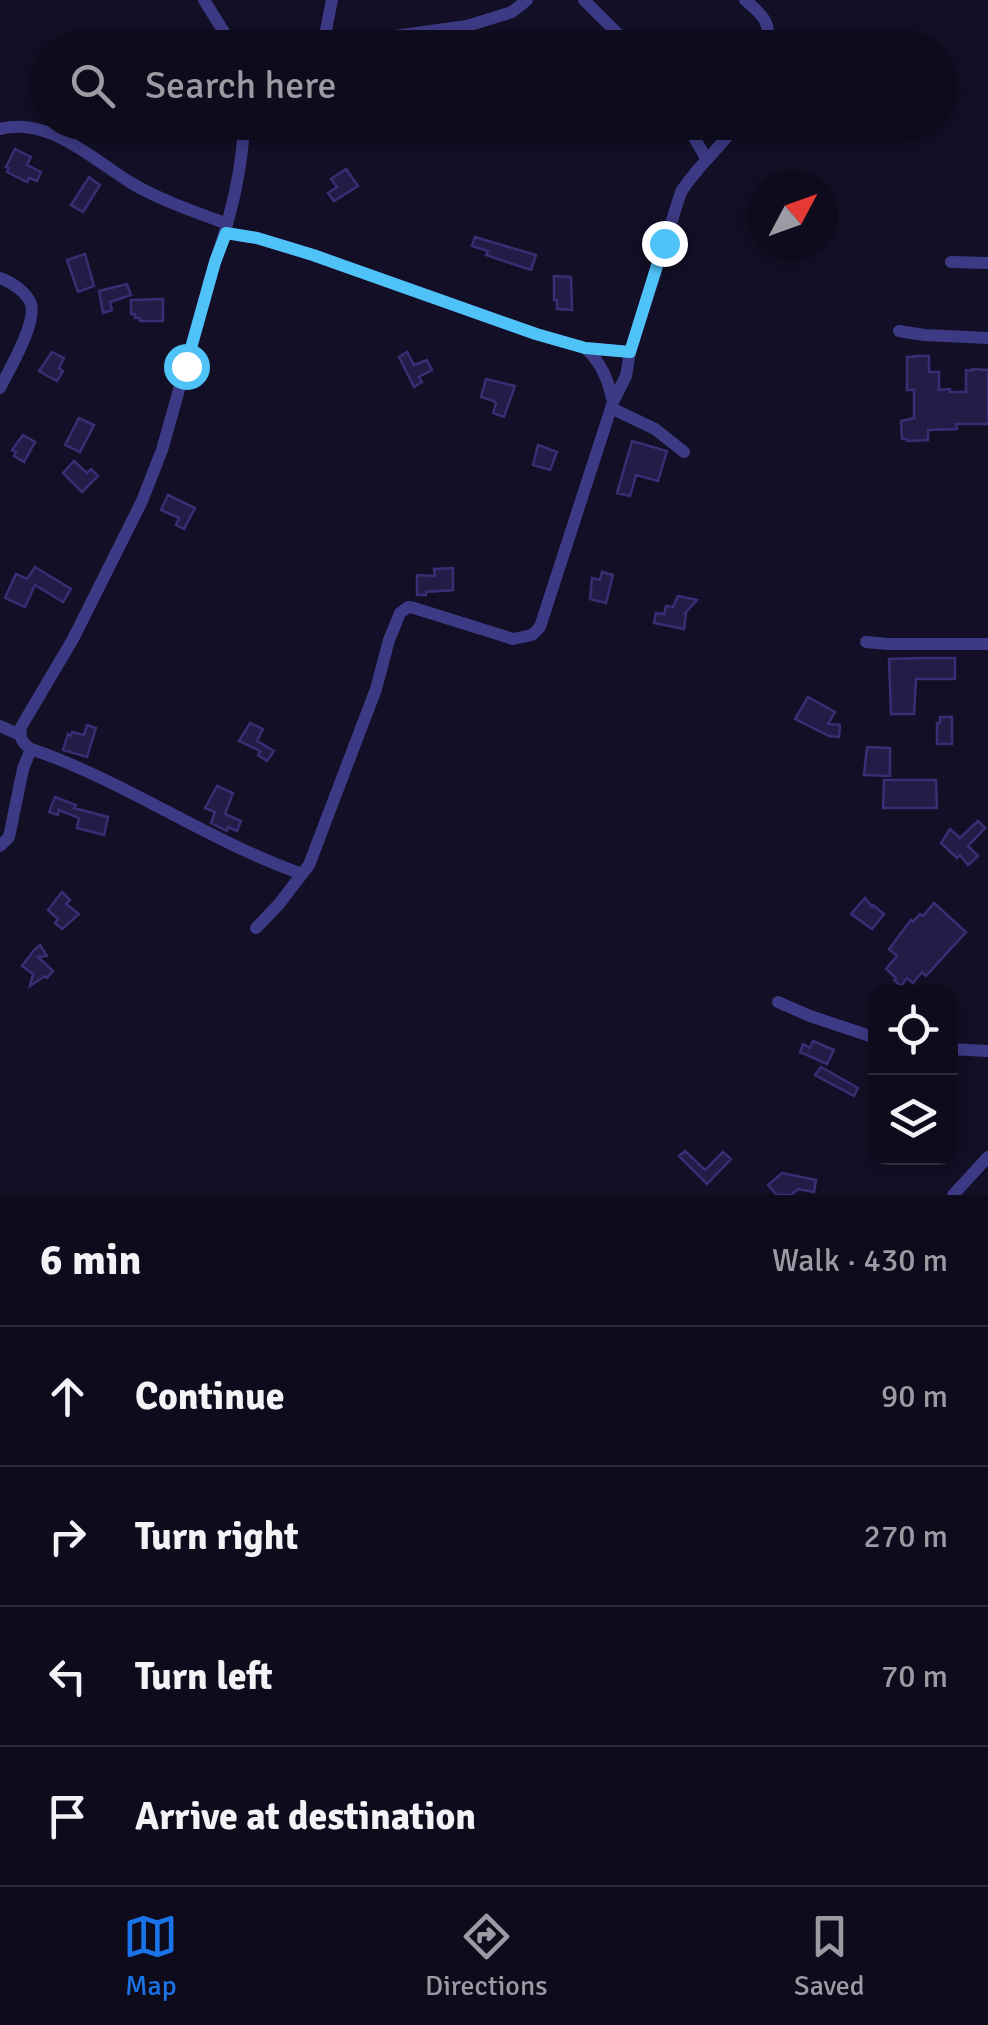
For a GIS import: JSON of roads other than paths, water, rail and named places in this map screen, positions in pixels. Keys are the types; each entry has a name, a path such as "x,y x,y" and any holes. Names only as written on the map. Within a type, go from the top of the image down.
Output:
{"street":[{"path":"204,0 223,30"},
{"path":"326,30 332,0"},
{"path":"438,30 512,12 527,0"},
{"path":"584,0 614,30"},
{"path":"745,0 766,20 770,30"},
{"path":"0,129 30,129"},
{"path":"63,140 134,184 226,228 536,334 585,348 630,352"},
{"path":"20,735 73,639 162,450 226,228 243,140"},
{"path":"696,140 706,158"},
{"path":"256,928 309,865 376,690 400,613 414,608 513,638 532,636 540,627 612,404 626,376 630,352 681,192 706,158 726,140"},
{"path":"951,262 988,263"},
{"path":"0,278 18,288 31,303 32,321 0,388"},
{"path":"899,331 988,338"},
{"path":"585,348 603,369 612,404 655,429 684,452"},
{"path":"866,642 988,644"},
{"path":"0,726 20,735 31,749 86,770 258,858 302,874"},
{"path":"0,846 9,837 22,769 31,749"},
{"path":"778,1002 868,1035"},
{"path":"958,1049 988,1051"},
{"path":"953,1195 988,1157"}]}
